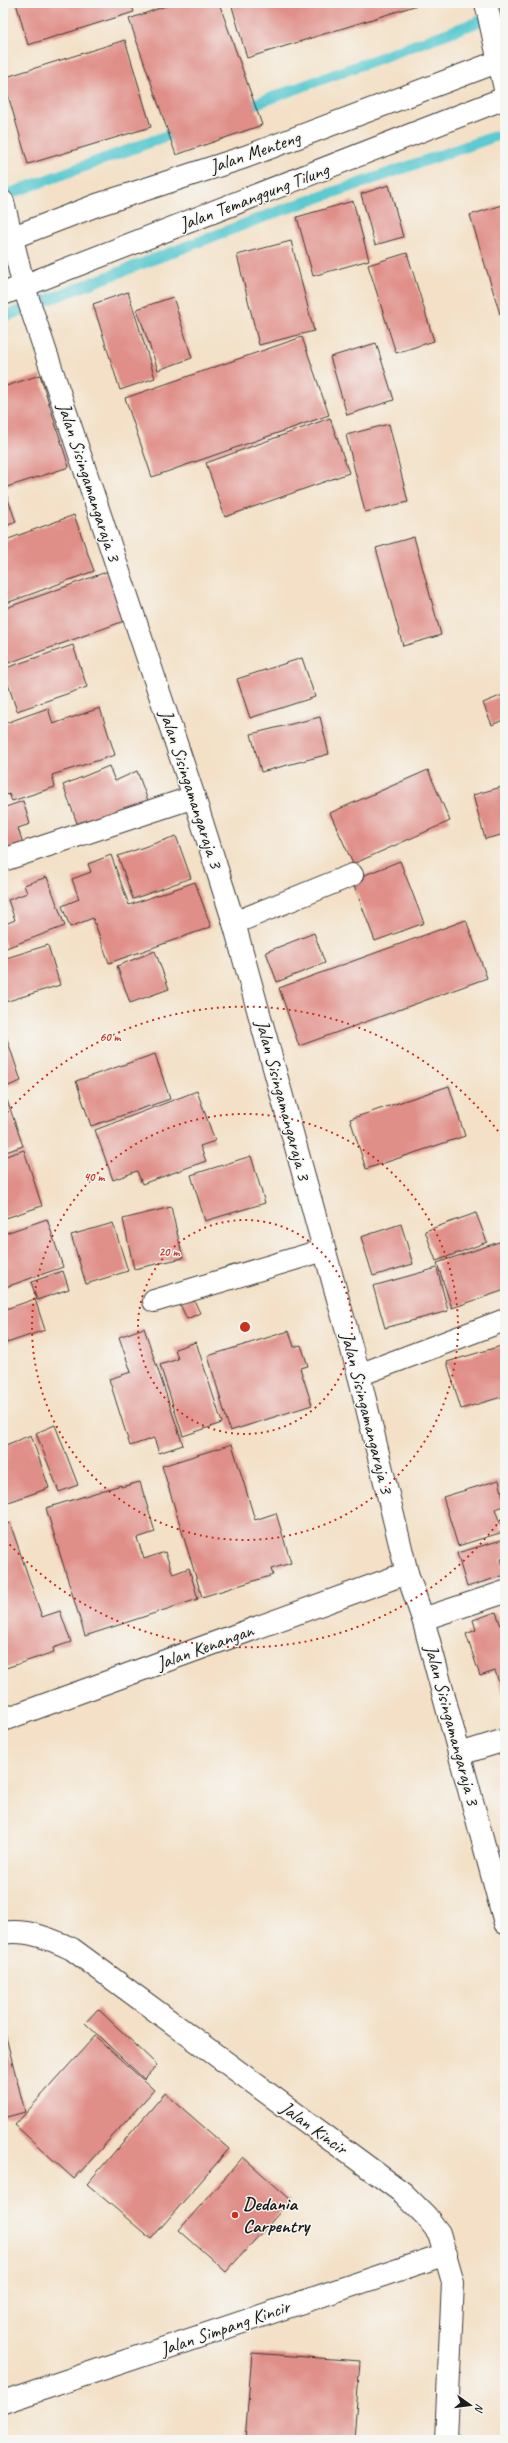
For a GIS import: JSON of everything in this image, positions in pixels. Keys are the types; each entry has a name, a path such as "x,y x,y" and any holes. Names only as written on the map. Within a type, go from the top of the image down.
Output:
{"street":[{"path":"486,3 502,60 505,89"},
{"name":"Jalan Menteng","path":"8,240 96,205 245,157 502,60"},
{"name":"Jalan Temanggung Tilung","path":"3,294 505,98"},
{"name":"Jalan Sisingamangaraja 3","path":"3,202 8,240 194,797 234,923 360,1375 407,1573 423,1619 505,1923"},
{"path":"3,860 194,797"},
{"path":"234,923 352,875"},
{"path":"154,1301 324,1250"},
{"path":"360,1375 505,1320"},
{"name":"Jalan Kenangan","path":"3,1720 407,1573"},
{"path":"423,1619 505,1592"},
{"path":"460,1754 505,1740"},
{"name":"Jalan Kincir","path":"3,1933 32,1934 51,1939 72,1949 403,2193 426,2216 439,2233 454,2282 446,2440"},
{"name":"Jalan Simpang Kincir","path":"3,2402 446,2254"}],"building":[{"path":"16,3 131,3 134,12 28,45"},
{"path":"174,3 219,3 262,125 176,155 129,19"},
{"path":"231,3 424,3 247,58"},
{"path":"125,40 151,127 28,164 3,78"},
{"path":"389,185 403,237 375,245 361,194"},
{"path":"353,201 369,260 313,276 297,217"},
{"path":"505,204 505,312 500,314 470,215"},
{"path":"291,241 314,331 259,345 237,255"},
{"path":"407,253 434,341 396,353 368,265"},
{"path":"128,292 155,378 120,390 93,304"},
{"path":"173,297 192,358 158,370 137,309"},
{"path":"302,337 329,415 152,477 125,398"},
{"path":"376,343 394,400 347,415 330,357"},
{"path":"40,375 69,467 7,487 3,474 3,387"},
{"path":"330,418 349,473 225,517 206,463"},
{"path":"389,424 408,502 365,512 346,435"},
{"path":"3,485 16,522 3,527"},
{"path":"74,515 94,571 4,604 3,541"},
{"path":"414,537 441,635 403,646 376,548"},
{"path":"109,571 127,620 3,665 3,609"},
{"path":"73,645 87,687 17,711 3,669"},
{"path":"302,658 315,697 250,718 237,679"},
{"path":"505,694 505,719 492,725 483,703"},
{"path":"48,708 53,724 100,708 115,755 52,775 55,787 12,801 9,794 3,796 3,724"},
{"path":"320,717 329,754 261,772 251,734"},
{"path":"109,766 115,781 137,771 151,809 80,831 63,785"},
{"path":"428,770 450,821 353,864 330,813"},
{"path":"505,786 505,834 485,839 473,795"},
{"path":"23,801 30,824 18,828 25,850 3,857 3,808"},
{"path":"176,836 191,878 133,899 118,856"},
{"path":"111,855 129,905 195,882 211,927 109,963 93,918 70,927 62,906 79,899 72,879 91,872 88,864"},
{"path":"400,861 424,923 375,941 352,880"},
{"path":"47,877 65,926 6,948 3,939 3,925 15,920 8,900 27,893 24,885"},
{"path":"466,920 487,978 299,1046 279,988"},
{"path":"314,933 325,963 277,982 266,952"},
{"path":"48,945 60,985 5,1002 3,994 3,959"},
{"path":"155,951 169,989 130,1003 117,966"},
{"path":"5,1033 21,1081 3,1088 3,1034"},
{"path":"155,1054 170,1099 91,1126 76,1081"},
{"path":"449,1086 465,1136 366,1169 350,1119"},
{"path":"197,1091 215,1141 200,1146 206,1161 142,1184 137,1171 113,1180 95,1130"},
{"path":"7,1100 23,1146 3,1153 3,1102"},
{"path":"24,1150 42,1206 3,1219 3,1157"},
{"path":"251,1156 265,1203 205,1221 191,1175"},
{"path":"171,1207 183,1258 134,1269 123,1219"},
{"path":"476,1213 487,1242 436,1261 425,1231"},
{"path":"47,1219 63,1267 3,1288 3,1234"},
{"path":"113,1223 128,1271 86,1284 71,1235"},
{"path":"401,1224 413,1264 373,1276 361,1237"},
{"path":"505,1240 505,1290 452,1308 437,1263"},
{"path":"437,1268 448,1311 385,1328 373,1286"},
{"path":"63,1271 69,1289 37,1300 31,1282"},
{"path":"193,1298 200,1313 187,1319 180,1304"},
{"path":"35,1299 45,1330 7,1343 3,1330 3,1310"},
{"path":"144,1328 183,1445 159,1453 154,1438 130,1446 109,1379 131,1372 119,1337"},
{"path":"289,1331 294,1347 301,1345 308,1366 300,1368 312,1405 230,1431 208,1356"},
{"path":"196,1342 222,1423 183,1436 160,1365 178,1359 175,1349"},
{"path":"501,1346 505,1359 505,1396 461,1409 447,1362"},
{"path":"55,1425 78,1485 59,1492 36,1433"},
{"path":"31,1435 49,1488 3,1504 3,1446"},
{"path":"232,1444 255,1520 276,1513 291,1563 271,1569 273,1575 202,1597 162,1466"},
{"path":"499,1480 505,1506 495,1509 503,1532 458,1546 443,1497"},
{"path":"140,1482 155,1532 137,1538 144,1559 165,1552 173,1574 189,1568 198,1599 85,1636 46,1508 121,1485 121,1487"},
{"path":"10,1523 42,1617 60,1611 71,1642 53,1648 54,1652 3,1669 3,1525"},
{"path":"505,1539 505,1558 501,1559 505,1575 467,1587 457,1553"},
{"path":"496,1612 501,1626 505,1624 504,1696 495,1671 480,1676 466,1634 476,1630 473,1620"},
{"path":"98,2009 157,2065 144,2079 85,2023"},
{"path":"3,2025 25,2112 3,2118"},
{"path":"95,2036 154,2090 74,2179 15,2125"},
{"path":"165,2093 229,2149 151,2239 87,2184"},
{"name":"Dedania Carpentry","path":"243,2157 291,2200 226,2272 179,2230"},
{"path":"252,2353 360,2361 354,2440 245,2440"}],"waterway":[{"path":"241,109 505,12"},
{"path":"3,196 183,130"},
{"path":"3,317 274,213 505,133"}],"place":[{"name":"Dedania Carpentry","path":"235,2215"}]}
